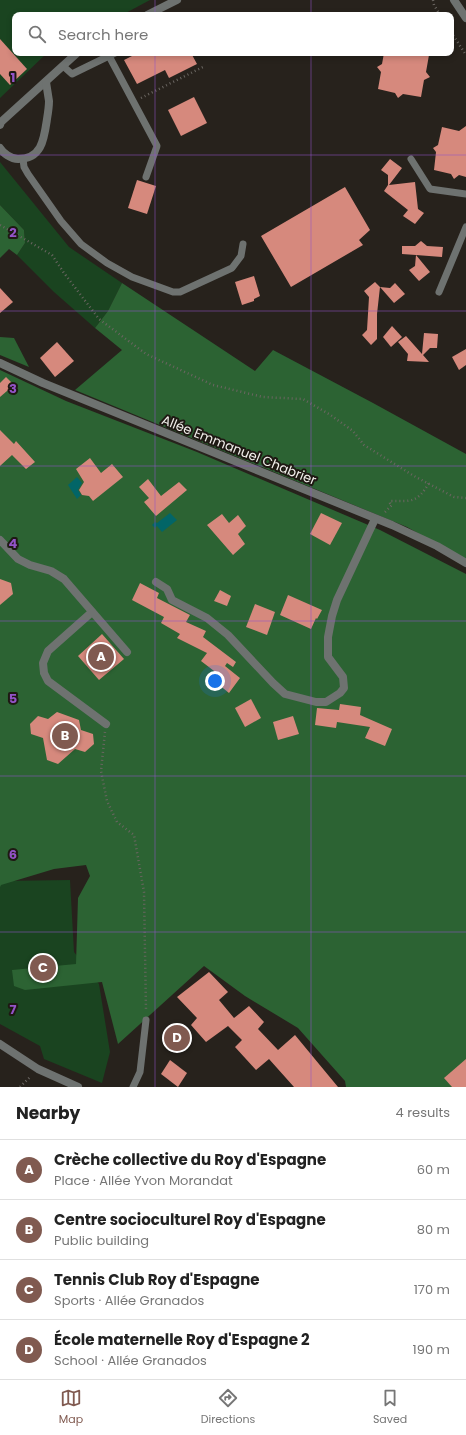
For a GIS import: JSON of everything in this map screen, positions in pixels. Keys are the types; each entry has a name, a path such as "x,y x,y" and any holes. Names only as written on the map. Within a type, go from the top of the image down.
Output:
{"street":[{"path":"153,12 177,0"},
{"path":"454,0 466,18"},
{"path":"0,125 1,122 74,56"},
{"path":"0,148 2,152 14,159 23,159 34,155 41,147 45,134 49,102 46,82"},
{"name":"Allée Emmanuel Chabrier","path":"0,363 43,383 392,525 437,546 466,563"},
{"path":"156,582 167,590 172,600 207,618 228,635 285,694 316,702 326,702 340,693 344,688 344,677 328,657 328,638 332,616 337,600 375,519"},
{"path":"0,540 18,559 30,565 51,571 64,579 127,652"},
{"path":"92,612 48,651 43,663 44,673 48,681 106,724"},
{"path":"0,1044 38,1069 78,1087"}],"lane":[{"path":"63,66 72,74 110,56"},
{"path":"112,56 157,146 146,177"},
{"path":"23,159 24,167 28,174 61,221 81,244 107,263 132,277 173,292 180,292 232,268 241,256 243,244"},
{"path":"411,159 430,189 466,194"},
{"path":"439,292 466,227"},
{"path":"133,1087 140,1072 146,1020"}],"path":[{"path":"433,0 438,12"},
{"path":"454,37 466,55"},
{"path":"134,102 205,66"},
{"path":"0,225 52,255 99,319 146,354 213,385 263,396 303,399 329,414 353,431 364,445 454,497 466,498"},
{"path":"383,514 392,505 390,501 406,501 416,499 422,495 429,483"},
{"path":"106,724 102,744 101,771 107,801 117,822 134,835 144,892 146,1020"},
{"path":"20,1087 30,1077"}],"green space":[{"path":"0,0 150,0 128,12 12,12 12,56 44,56 0,98"},
{"path":"0,162 69,247 122,283 108,311 95,328 54,292 17,255 25,243 24,230 0,205"},
{"path":"0,205 24,230 25,243 17,255 9,249 0,258"},
{"path":"122,283 255,371 273,350 466,454 466,560 407,527 75,390 122,350 95,328 108,311"},
{"path":"0,337 14,338 29,367 0,355"},
{"path":"0,370 66,401 197,452 380,530 466,574 466,1087 346,1087 345,1081 298,1028 245,996 204,966 118,1044 102,982 25,990 14,986 12,970 76,964 78,898 90,876 86,865 54,869 1,885 0,887"},
{"path":"70,880 74,952 99,984 110,1052 102,1083 44,1059 40,1046 0,1024 0,881"}],"water":[{"path":"77,477 82,483 78,490 81,495 77,499 68,485"},
{"path":"170,513 177,520 162,532 157,526 155,528 152,525 155,522 157,523"}],"building":[{"path":"0,39 12,52 12,56 15,56 27,69 10,85 0,74"},
{"path":"132,56 193,56 197,64 169,78 165,70 137,84 124,60"},
{"path":"383,56 429,56 426,72 430,77 424,80 421,97 403,94 398,98 395,93 378,89 381,72 377,67 382,64"},
{"path":"194,97 207,123 181,136 168,110"},
{"path":"466,126 466,177 459,175 454,179 451,174 434,170 436,152 433,148 438,145 442,127 459,131"},
{"path":"390,159 402,168 389,185 415,182 418,209 424,213 415,224 403,216 408,210 384,191 388,185 388,175 381,170"},
{"path":"137,180 156,186 147,214 128,208"},
{"path":"345,187 370,230 359,240 363,245 291,287 261,236"},
{"path":"421,241 427,246 443,247 442,257 402,254 402,246 415,246"},
{"path":"416,255 430,272 419,281 409,270 415,266"},
{"path":"254,276 260,296 254,299 254,301 242,305 235,282"},
{"path":"375,282 380,287 377,314 377,339 371,345 362,335 367,330 369,297 364,291"},
{"path":"395,283 405,294 394,303 380,287 390,288"},
{"path":"0,288 13,302 0,313"},
{"path":"392,326 402,337 391,347 383,337"},
{"path":"424,333 438,334 437,348 430,348 423,355 429,362 407,361 408,354 398,342 406,336 422,354"},
{"path":"57,342 74,361 55,377 40,358"},
{"path":"466,349 466,365 459,370 452,357"},
{"path":"6,377 14,385 0,397 0,383"},
{"path":"0,430 14,444 16,441 35,462 26,469 12,455 0,466"},
{"path":"90,458 101,473 112,464 123,477 93,501 89,496 82,495 79,490 84,482 76,469"},
{"path":"148,479 161,496 179,482 187,490 156,516 144,502 149,498 139,487"},
{"path":"321,513 342,523 330,545 310,534"},
{"path":"222,514 229,523 238,515 246,526 238,534 245,544 233,555 207,525"},
{"path":"0,579 11,583 13,594 0,605"},
{"path":"140,583 159,593 157,598 190,615 186,622 206,631 203,637 236,662 233,667 227,663 225,666 240,678 229,693 213,680 218,674 201,661 207,653 177,638 180,634 161,623 164,617 132,600"},
{"path":"220,590 231,596 227,606 214,601"},
{"path":"288,595 322,610 311,629 280,615"},
{"path":"255,604 275,612 267,635 246,627"},
{"path":"102,634 124,659 99,680 78,656"},
{"path":"251,699 261,718 245,727 235,708"},
{"path":"340,704 361,707 360,715 392,729 385,746 365,738 370,727 337,722 336,728 315,725 317,708 339,710"},
{"path":"57,712 79,720 81,730 93,734 94,744 85,752 75,749 58,764 47,760 43,738 31,734 30,724 38,716 48,719"},
{"path":"293,716 299,734 278,740 273,722"},
{"path":"209,972 228,992 219,1000 234,1018 249,1006 264,1022 258,1029 278,1050 295,1035 338,1087 294,1087 269,1059 256,1070 235,1047 242,1040 228,1026 206,1042 191,1025 197,1018 177,997"},
{"path":"466,1059 466,1087 452,1087 444,1078"},
{"path":"170,1060 187,1073 178,1087 161,1074"}],"place":[{"name":"Crèche collective du Roy d'Espagne","path":"101,657"},
{"name":"Centre socioculturel Roy d'Espagne","path":"65,736"},
{"name":"Tennis Club Roy d'Espagne","path":"43,968"},
{"name":"École maternelle Roy d'Espagne 2","path":"177,1038"}]}
